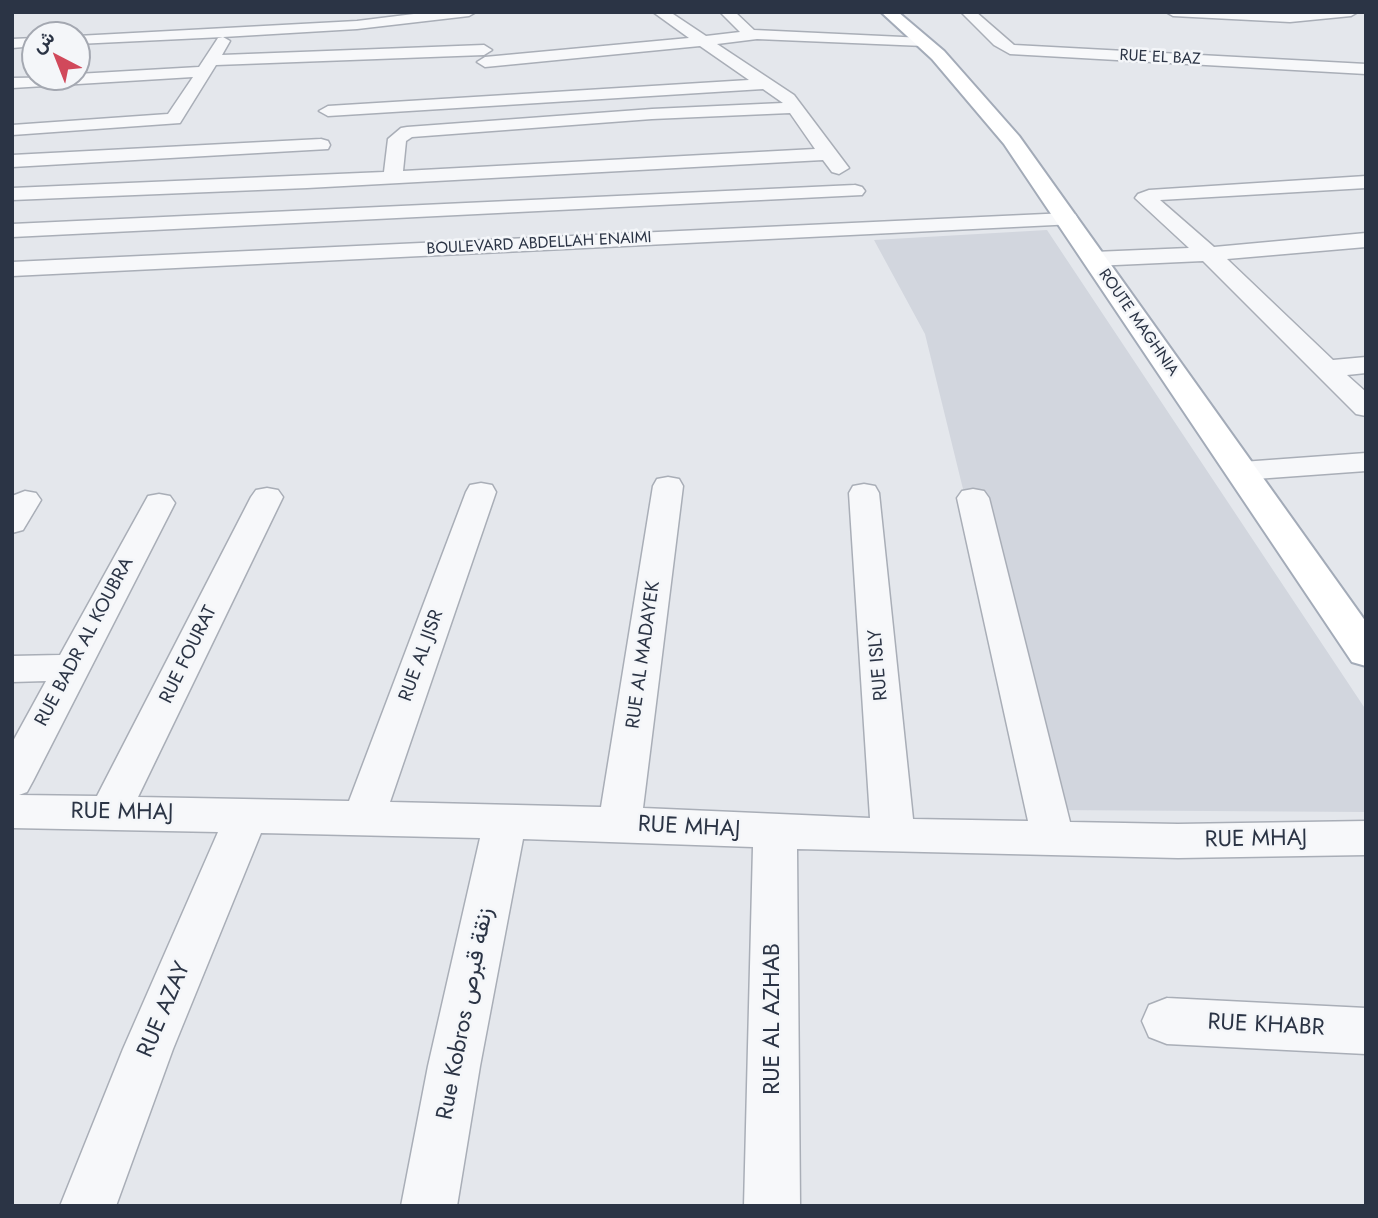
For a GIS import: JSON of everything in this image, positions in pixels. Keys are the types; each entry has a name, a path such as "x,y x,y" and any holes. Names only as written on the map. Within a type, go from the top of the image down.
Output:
{"main road":[{"name":"ROUTE MAGHNIA","path":"888,12 924,42 985,108 1067,219 1366,652"}],"street":[{"path":"16,86 211,61 344,56 420,37 469,12"},
{"path":"660,12 769,84 796,108 882,228"},
{"path":"727,12 744,31 754,34"},
{"name":"RUE EL BAZ","path":"968,12 1010,49 1366,69"},
{"path":"1173,12 1290,18 1350,12"},
{"path":"141,37 159,16"},
{"path":"291,237 321,145 344,56 358,19"},
{"path":"91,35 141,37 288,29 358,19 555,76 622,90 769,84"},
{"path":"802,21 820,37"},
{"path":"276,58 288,29"},
{"path":"12,130 174,119 229,32"},
{"path":"555,76 574,55 705,42 754,34 924,42"},
{"path":"640,49 695,87"},
{"path":"191,53 211,61"},
{"path":"574,55 622,90"},
{"path":"484,56 486,160"},
{"path":"328,111 408,99 484,56 555,76"},
{"path":"1312,66 1344,83"},
{"path":"167,95 192,93"},
{"path":"393,176 398,136 407,132 576,118 796,108"},
{"path":"727,110 743,145"},
{"path":"652,114 664,149"},
{"path":"576,118 582,154"},
{"path":"12,161 321,145"},
{"path":"12,194 307,183 393,176 486,160 743,145 829,154"},
{"path":"1366,182 1147,196 1147,200 1209,254 1366,408"},
{"path":"12,231 291,237 855,191"},
{"name":"BOULEVARD ABDELLAH ENAIMI","path":"12,269 291,237 882,228 1067,219"},
{"path":"1094,259 1209,254 1366,240"},
{"path":"1326,369 1366,365"},
{"path":"1242,471 1366,462"},
{"name":"RUE AL MADAYEK","path":"620,824 668,486"},
{"name":"RUE AL JISR","path":"363,820 481,492"},
{"name":"RUE ISLY","path":"864,493 893,836"},
{"name":"RUE FOURAT","path":"110,812 267,497"},
{"path":"973,498 1054,839"},
{"name":"RUE BADR AL KOUBRA","path":"12,781 159,503"},
{"path":"12,669 70,668"},
{"name":"RUE MHAJ","path":"12,811 620,824 893,836 1178,841 1366,838"},
{"name":"RUE AZAY","path":"88,1206 148,1049 246,817"},
{"name":"Rue Kobros زنقة قبرص","path":"429,1206 454,1066 505,822"},
{"name":"RUE AL AZHAB","path":"772,1206 775,832"},
{"name":"RUE KHABR","path":"1167,1021 1366,1031"}],"shaded area":[{"path":"1047,230 1366,710 1366,812 1050,810 962,485 925,334 874,240"}]}
